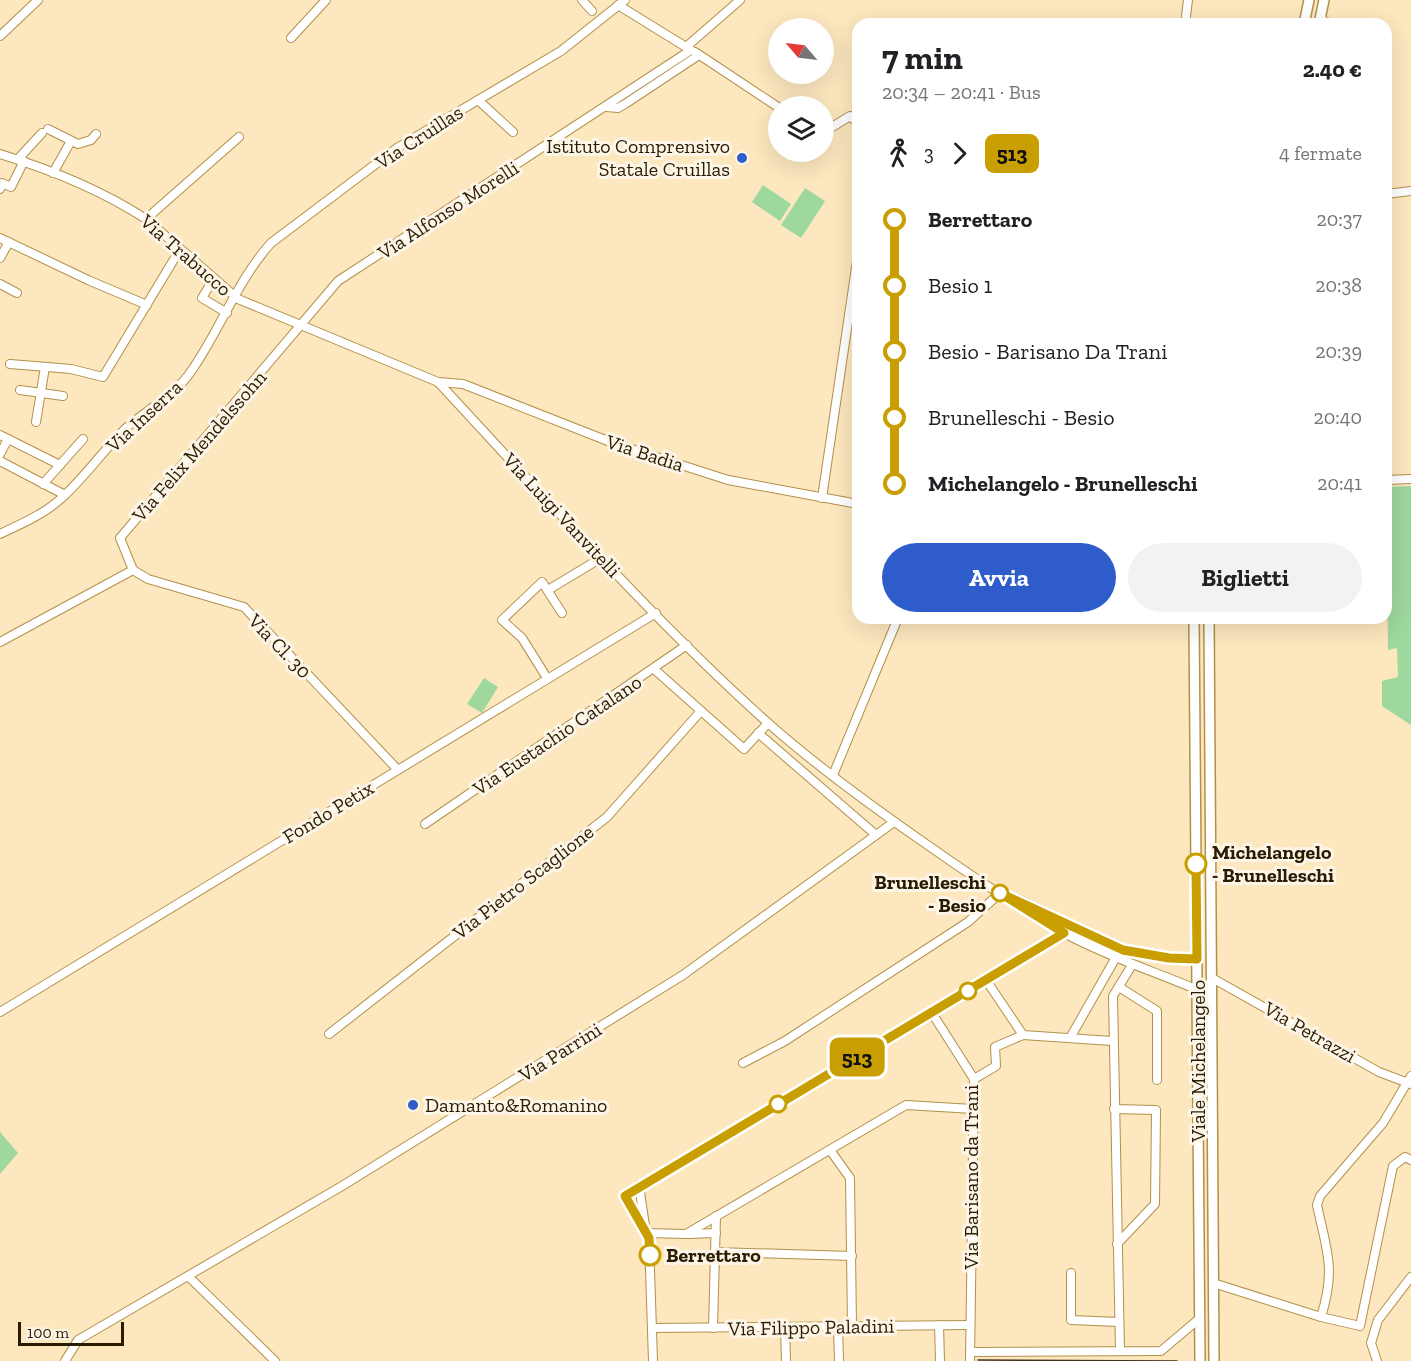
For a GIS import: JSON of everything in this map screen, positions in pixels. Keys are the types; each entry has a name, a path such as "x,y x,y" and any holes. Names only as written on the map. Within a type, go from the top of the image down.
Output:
{"street":[{"path":"0,36 38,0"},
{"path":"291,38 326,0"},
{"path":"582,0 592,11"},
{"name":"Via Alfonso Morelli","path":"302,327 317,304 338,281 692,51 740,0"},
{"path":"1186,18 1188,0"},
{"path":"1305,18 1309,0"},
{"path":"1321,18 1324,0"},
{"path":"622,3 768,100"},
{"name":"Via Cruillas","path":"233,296 256,260 291,226 397,148 555,54 622,3"},
{"path":"478,100 513,132"},
{"path":"834,126 850,116 852,118"},
{"path":"0,189 2,183 11,187 21,160 45,131 78,144 91,140 96,134"},
{"path":"146,219 239,137"},
{"path":"53,173 71,141"},
{"name":"Via Trabucco","path":"0,154 53,173 146,219 179,251 233,296 302,327 438,382"},
{"path":"1392,193 1411,191"},
{"path":"0,238 147,305"},
{"path":"0,258 9,242"},
{"path":"10,364 71,369 103,377 179,251"},
{"path":"213,280 202,298 227,313"},
{"path":"0,284 17,293"},
{"path":"822,498 852,295"},
{"name":"Via Inserra","path":"0,534 42,513 65,495 125,430 166,399 191,372 227,313 233,296"},
{"name":"Via Felix Mendelssohn","path":"133,570 120,538 302,327"},
{"path":"36,422 45,367"},
{"name":"Via Badia","path":"438,382 463,384 613,444 728,480 852,503"},
{"name":"Via Luigi Vanvitelli","path":"438,382 600,558 768,723 894,822 1000,893"},
{"path":"20,390 63,396"},
{"path":"0,454 4,437 60,465"},
{"path":"43,484 83,439"},
{"path":"0,462 65,495"},
{"path":"1392,480 1411,478"},
{"path":"548,590 600,558"},
{"path":"0,642 133,570"},
{"name":"Via Cl. 30","path":"133,570 148,579 244,607 398,770"},
{"path":"547,678 522,638 502,620 542,582 562,613"},
{"name":"Fondo Petix","path":"0,1012 547,678 656,614"},
{"path":"833,775 896,624"},
{"name":"Viale Michelangelo","path":"1194,624 1200,1361"},
{"name":"Viale Michelangelo","path":"1209,624 1214,1361"},
{"name":"Via Eustachio Catalano","path":"425,824 687,645"},
{"path":"654,669 744,749 768,723"},
{"name":"Via Pietro Scaglione","path":"328,1034 607,817 700,711"},
{"path":"758,733 876,835"},
{"path":"1196,815 1211,815"},
{"name":"Via Parrini","path":"65,1361 78,1340 342,1186 683,975 894,822"},
{"path":"1000,893 1123,950 1169,958 1197,959"},
{"path":"1000,893 1064,933 1115,959 1198,990"},
{"path":"743,1063 785,1041 968,922 1000,893"},
{"path":"653,1361 649,1238 625,1196 639,1185 1064,933"},
{"path":"1070,1038 1115,959"},
{"path":"1120,1351 1112,1041 1113,996 1132,965"},
{"name":"Via Petrazzi","path":"1212,978 1379,1072 1410,1081"},
{"path":"986,980 1023,1035"},
{"path":"1119,987 1157,1011 1157,1080"},
{"name":"Via Barisano da Trani","path":"932,1013 974,1078 970,1357"},
{"path":"974,1078 996,1066 995,1047 1023,1035 1112,1041"},
{"path":"1321,1317 1330,1288 1331,1268 1317,1205 1320,1196 1383,1123 1410,1081"},
{"path":"686,1234 906,1105 973,1109"},
{"path":"1114,1109 1156,1110 1155,1204 1117,1244"},
{"path":"830,1150 850,1178 852,1326"},
{"path":"1360,1326 1393,1166 1409,1156"},
{"path":"639,1185 646,1233"},
{"path":"713,1328 716,1216"},
{"path":"646,1233 716,1233"},
{"path":"1199,1238 1213,1238"},
{"path":"715,1252 852,1256"},
{"path":"1071,1273 1071,1320 1119,1322"},
{"path":"189,1277 275,1361"},
{"path":"1377,1361 1371,1343 1378,1320 1411,1277"},
{"path":"1214,1283 1374,1332"},
{"path":"970,1357 1161,1351 1200,1318"},
{"path":"939,1325 940,1361"},
{"name":"Via Filippo Paladini","path":"652,1328 970,1325"},
{"path":"838,1326 839,1361"},
{"path":"785,1327 786,1361"}],"green space":[{"path":"763,185 791,204 780,221 752,202"},
{"path":"805,188 825,201 801,238 781,225"},
{"path":"1411,486 1411,725 1382,706 1382,681 1398,677 1397,648 1388,650 1388,624 1392,624 1392,487"},
{"path":"484,678 498,687 482,713 467,704"},
{"path":"0,1132 18,1153 0,1174"}],"tram line":[{"path":"978,1360 1177,1361"}],"bus line":[{"name":"513","path":"650,1255 649,1238 625,1196 639,1185 1064,933 1000,893 1011,896 1123,950 1169,958 1197,959 1196,864"}],"place":[{"name":"Istituto Comprensivo Statale Cruillas","path":"742,158"},
{"name":"Michelangelo - Brunelleschi","path":"1196,864"},
{"name":"Brunelleschi - Besio","path":"1000,893"},
{"name":"Damanto&Romanino","path":"413,1105"},
{"name":"Berrettaro","path":"650,1255"}]}
